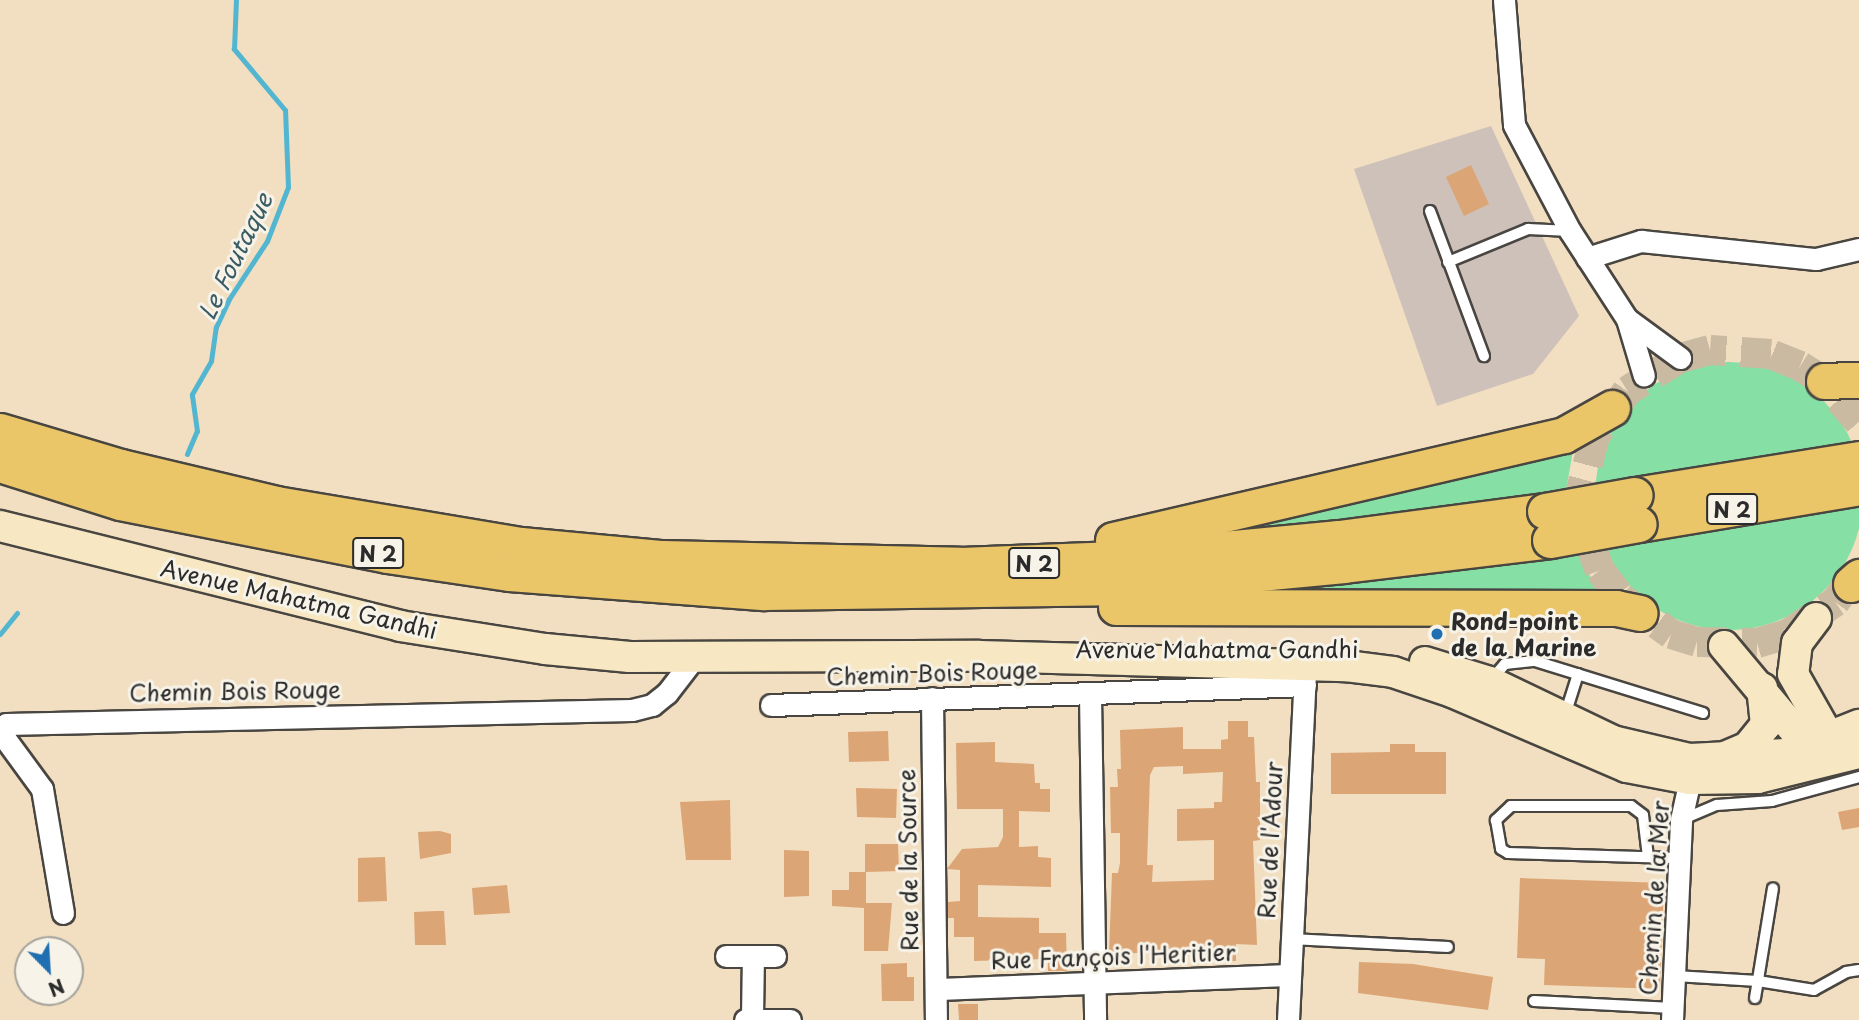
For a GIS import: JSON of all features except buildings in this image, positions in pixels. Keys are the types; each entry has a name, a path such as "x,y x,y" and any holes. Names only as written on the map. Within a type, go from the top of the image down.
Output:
{"highway":[{"path":"1824,381 1859,380"},
{"path":"521,545 902,552 1030,549 1125,539 1564,435 1612,408"},
{"name":"N 2","path":"0,431 121,467 276,504 521,545 662,558 960,565 1217,550 1547,525"},
{"name":"N 2","path":"1823,480 1859,459"},
{"name":"N 2","path":"0,464 120,502 387,555 509,573 764,592 1111,587 1344,565 1547,525 1823,480 1859,487"},
{"path":"764,592 825,604 937,608 1616,608 1639,613"}],"main road":[{"name":"Avenue Mahatma Gandhi","path":"0,526 400,626 545,649 694,658 979,656 1126,647 1348,646 1471,688 1542,722 1551,724 1564,718 1613,741 1660,754 1724,782"},
{"path":"1816,618 1797,643 1793,661 1798,686 1812,705 1838,757"},
{"path":"1724,646 1762,688 1838,757"},
{"name":"Avenue Mahatma Gandhi","path":"979,656 1305,674 1393,673 1471,688 1627,767 1690,779 1724,782 1838,757 1859,725"},
{"path":"1724,782 1748,747 1760,736 1768,710 1762,688"},
{"path":"1812,705 1831,714 1859,715"},
{"name":"Avenue Mahatma Gandhi","path":"1724,782 1752,758 1838,757"},
{"path":"1690,779 1700,769 1735,770 1752,758"}],"street":[{"path":"1504,0 1514,125 1570,231 1627,319 1644,376"},
{"path":"1587,258 1641,241 1816,259 1859,249"},
{"path":"1627,319 1680,358"},
{"name":"Chemin Bois Rouge","path":"63,914 42,789 4,737 6,724 632,710 652,705 667,693 694,658"},
{"name":"Chemin Bois Rouge","path":"771,705 1090,695 1305,674"},
{"name":"Rue de l'Adour","path":"1288,1020 1305,674"},
{"path":"1090,695 1095,1020"},
{"name":"Rue de la Source","path":"932,698 931,876 936,1020"},
{"name":"Chemin de la Mer","path":"1673,1014 1681,820 1690,779"},
{"path":"726,956 775,957"},
{"path":"753,956 748,1018 790,1020"},
{"name":"Rue François l'Heritier","path":"937,989 1290,975"}],"lane":[{"path":"1430,211 1484,356"},
{"path":"1448,262 1528,229 1570,231"},
{"path":"1471,688 1505,664 1519,660 1578,674 1703,713"},
{"path":"1564,718 1578,674"},
{"path":"1681,820 1717,805 1724,782"},
{"path":"1647,857 1643,815 1631,806 1511,806 1496,820 1501,849 1508,853 1681,858"},
{"path":"1755,998 1773,888"},
{"path":"1291,939 1448,947"},
{"path":"1675,976 1758,981 1814,990 1846,972 1859,970"},
{"path":"1534,1001 1673,1014"}],"shaded area":[{"path":"1491,126 1579,316 1533,374 1437,406 1354,169"}],"green space":[{"path":"1729,362 1755,364 1780,372 1804,385 1824,401 1840,421 1853,445 1861,470 1861,522 1853,547 1840,571 1824,591 1804,607 1780,620 1755,628 1729,630 1703,628 1678,620 1654,607 1634,591 1618,571 1605,547 1597,522 1595,496 1597,470 1605,445 1618,421 1634,401 1654,385 1678,372 1703,364"},
{"path":"1575,440 1566,490 1576,551 1599,592 1215,596 1348,524 1172,537"}],"waterway":[{"name":"Le Foutaque","path":"187,454 197,431 192,394 211,361 216,327 229,299 267,241 288,187 285,110 234,49 236,0"},
{"name":"Le Foutaque","path":"0,634 17,613"}],"tunnel":[{"path":"1859,422 1824,381 1800,366 1771,354 1710,350 1680,358 1627,391 1595,436 1581,490 1591,547 1600,570 1621,598 1671,634 1697,642 1757,643 1788,634 1835,602 1859,570"}],"place":[{"name":"Rond-point de la Marine","path":"1437,634"}]}
